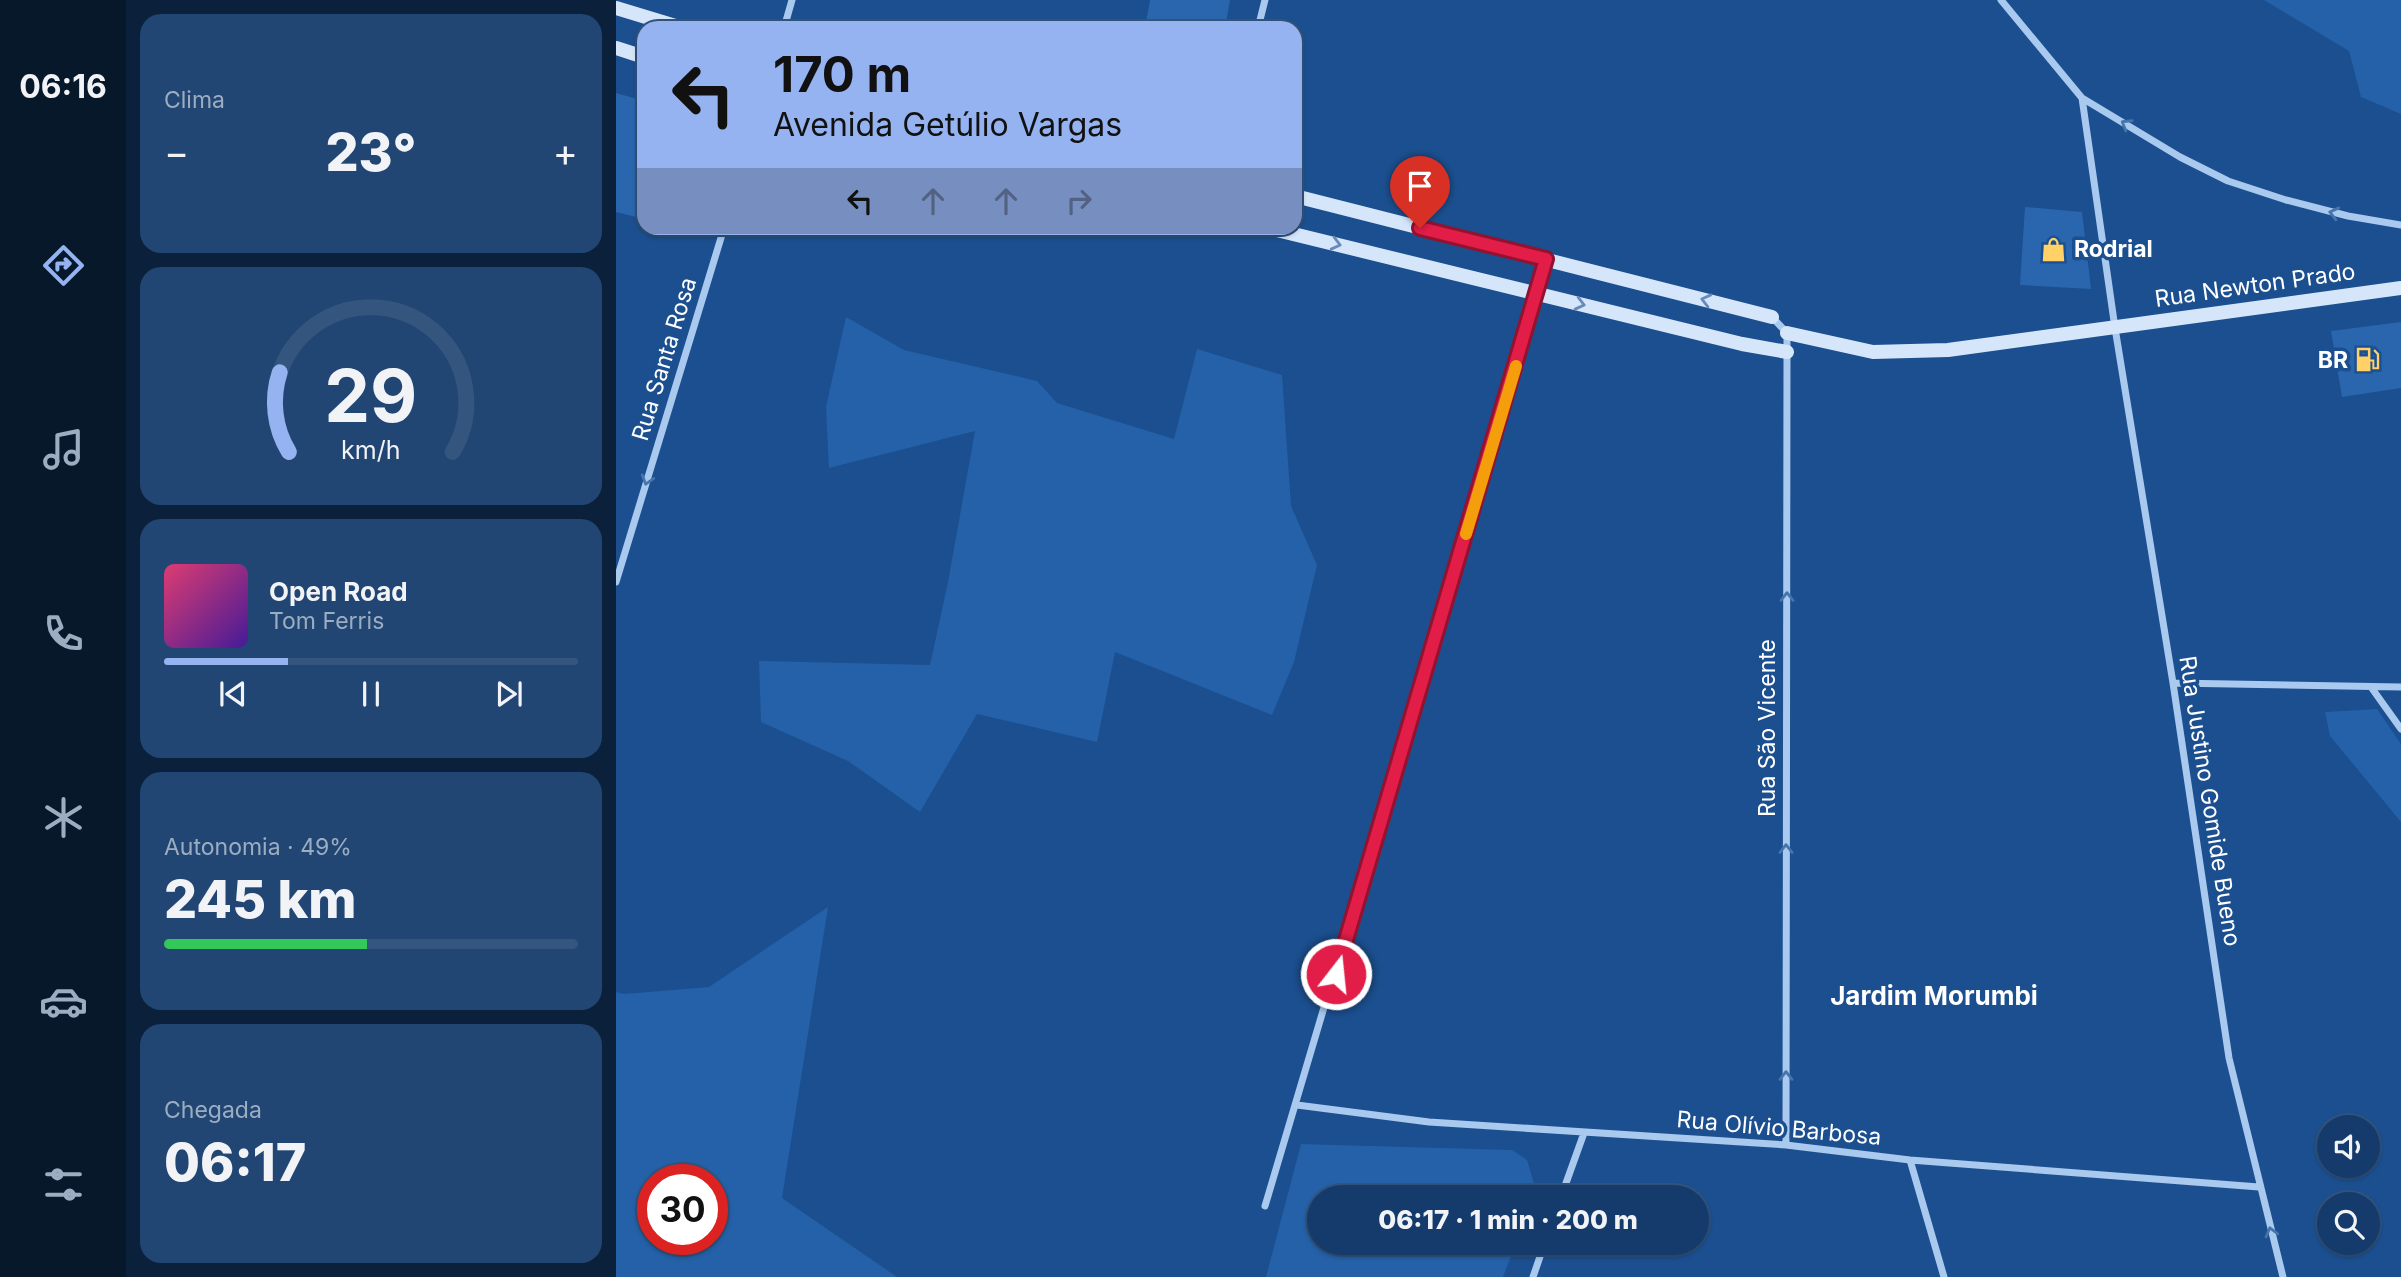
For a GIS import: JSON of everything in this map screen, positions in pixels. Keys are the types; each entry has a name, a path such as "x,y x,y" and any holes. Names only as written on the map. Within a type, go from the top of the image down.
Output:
{"street":[{"path":"786,21 792,0"},
{"path":"1260,21 1265,0"},
{"path":"2001,0 2082,98 2180,157 2228,181 2286,200 2401,225"},
{"path":"616,8 659,21"},
{"path":"616,48 637,55"},
{"name":"Rua Justino Gomide Bueno","path":"2082,98 2115,328 2173,683 2229,1058 2283,1277"},
{"path":"1302,199 1772,317 1787,333"},
{"name":"Rua Santa Rosa","path":"616,582 722,235"},
{"path":"1298,235 1742,344 1787,352"},
{"path":"1265,1206 1538,294 1546,259"},
{"path":"2378,291 2401,275"},
{"name":"Rua Newton Prado","path":"1787,333 1873,352 1948,350 2401,288"},
{"name":"Rua São Vicente","path":"1786,1145 1787,333"},
{"path":"2173,683 2401,687"},
{"path":"2371,687 2401,729"},
{"name":"Rua Olívio Barbosa","path":"1297,1105 1429,1122 1786,1145 1910,1160 2259,1187"},
{"path":"1565,1185 1584,1133"},
{"path":"1910,1160 1944,1277"},
{"path":"1533,1277 1541,1255"}],"shaded area":[{"path":"2264,0 2401,0 2401,114 2361,97 2349,51"},
{"path":"846,317 904,350 1037,381 1057,403 1174,439 1197,349 1282,375 1291,506 1317,565 1294,662 1272,715 1115,652 1097,742 977,714 920,812 848,761 761,722 759,661 930,665 948,582 975,431 829,468 826,407"},
{"path":"2377,709 2401,744 2401,822 2330,736 2325,712"},
{"path":"828,907 782,1198 897,1277 616,1277 616,992 624,994 709,987"},
{"path":"1301,1144 1512,1150 1527,1160 1534,1185 1307,1185 1307,1255 1511,1255 1503,1277 1266,1277"}],"building":[{"path":"1150,0 1230,0 1226,21 1146,21"},
{"path":"616,93 637,99 637,217 616,212"},
{"name":"Rodrial","path":"2025,207 2082,212 2091,289 2020,285"},
{"name":"BR","path":"2401,322 2401,388 2342,397 2331,331"}],"slow traffic":[{"path":"1466,534 1516,366"}],"place":[{"name":"Rodrial","path":"2054,249"},
{"name":"BR","path":"2368,360"}],"district":[{"name":"Jardim Morumbi","path":"1934,996"}],"route":[{"path":"1336,974 1538,294 1546,259 1420,228"}]}
